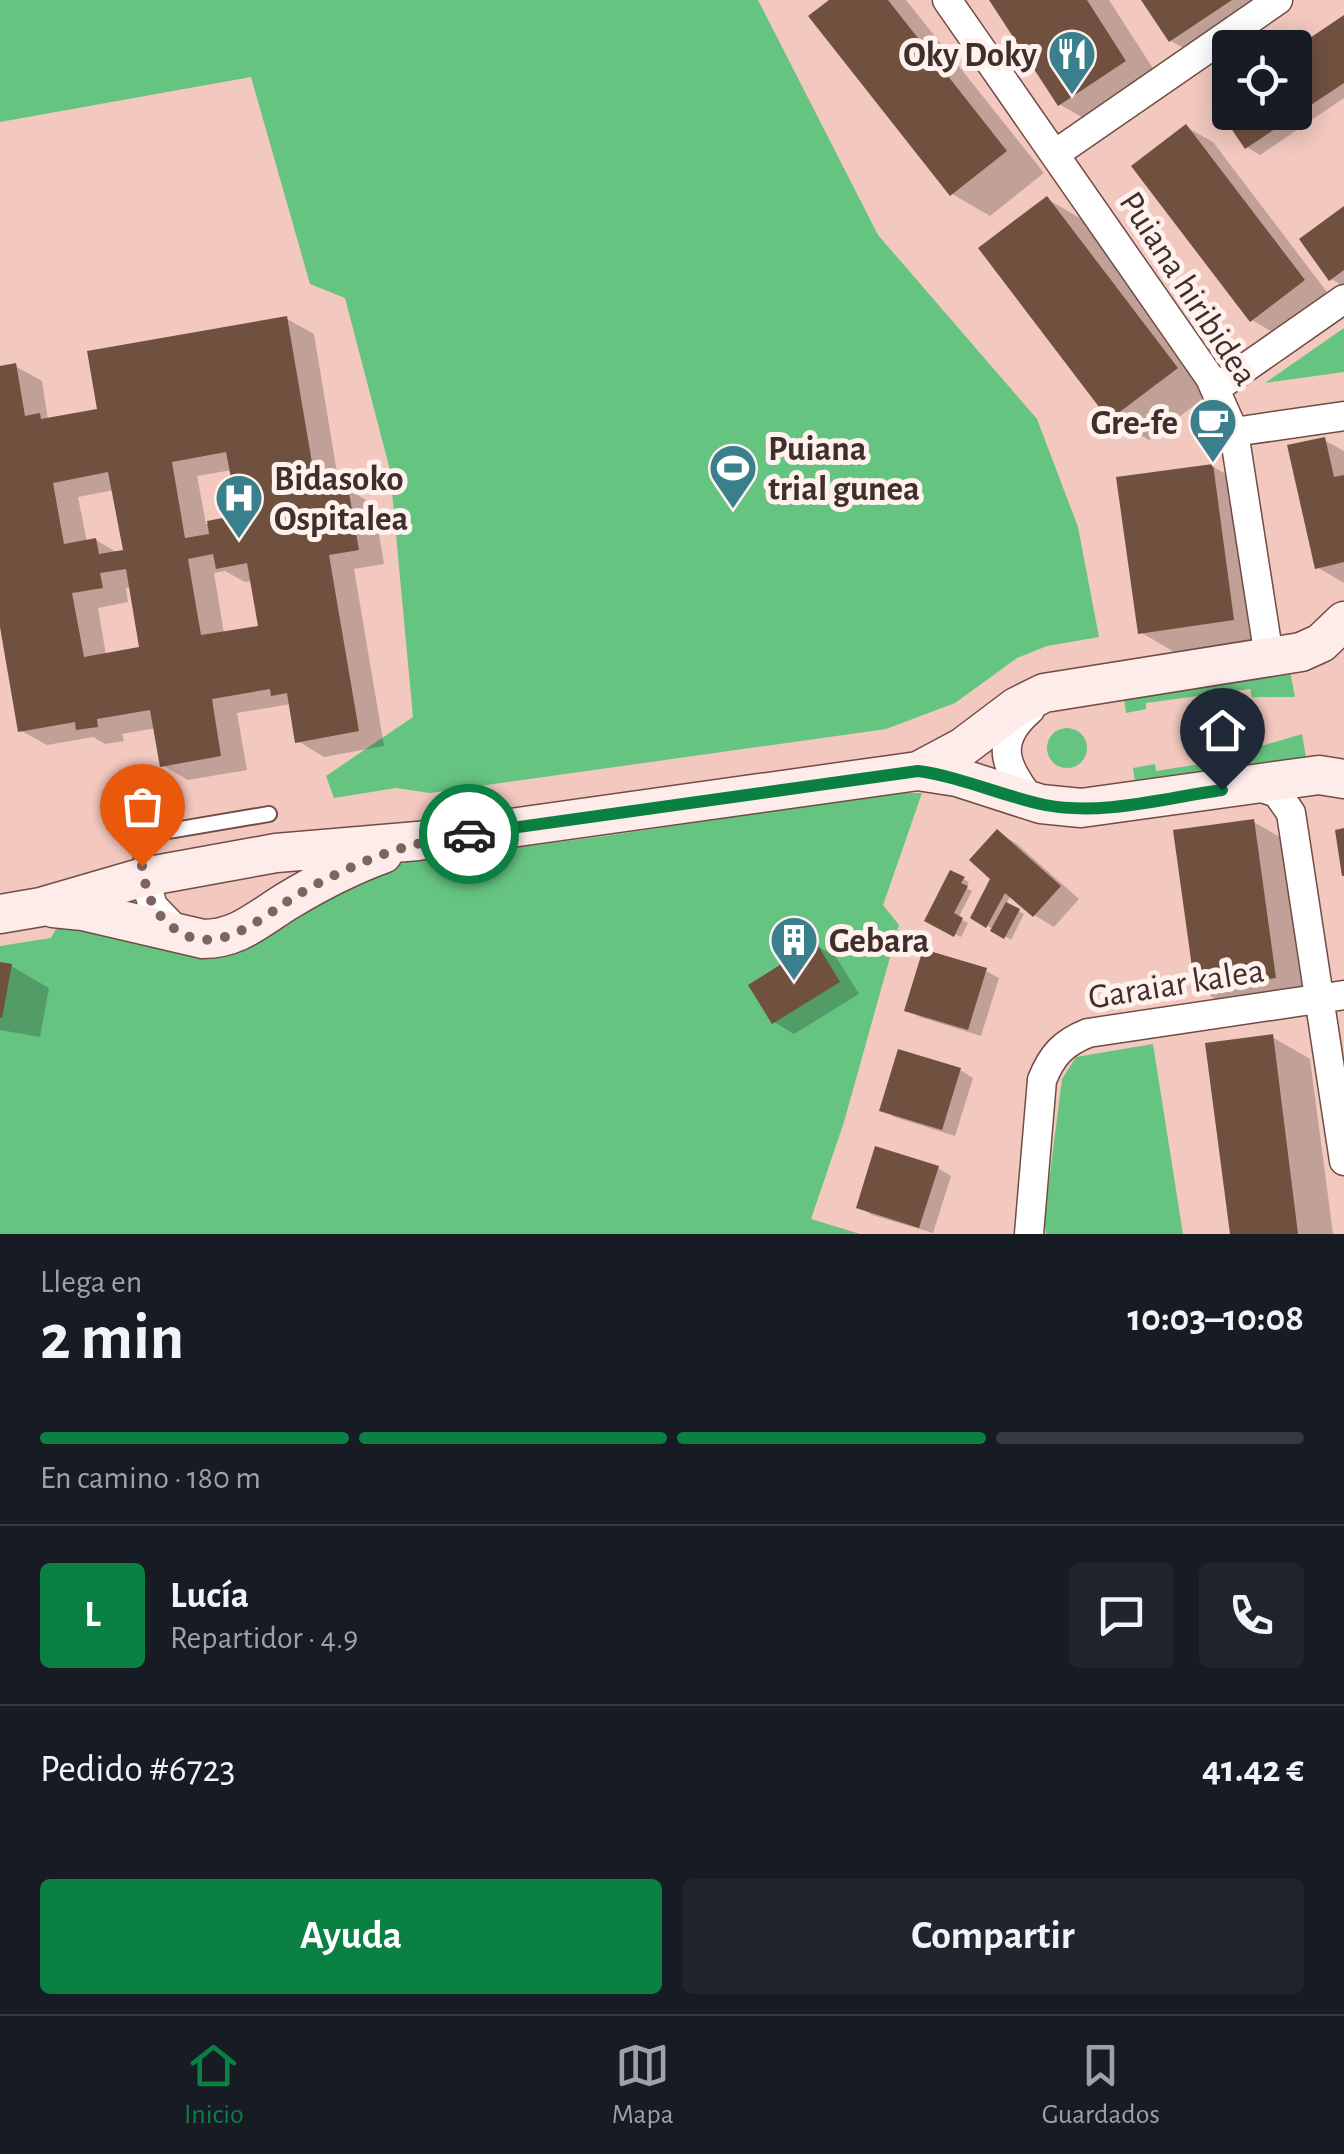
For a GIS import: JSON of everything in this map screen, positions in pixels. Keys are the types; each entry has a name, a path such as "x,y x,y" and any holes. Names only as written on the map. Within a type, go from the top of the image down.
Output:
{"street":[{"name":"Puiana hiribidea","path":"947,0 1215,389 1234,432 1269,657"},
{"path":"1055,154 1278,0"},
{"path":"1215,389 1344,299"},
{"path":"1234,432 1344,416"},
{"path":"918,771 963,747 1016,707 1060,688 1311,648 1344,621"},
{"path":"1032,801 1012,770 1006,740 1025,714 1060,688"},
{"path":"0,914 41,907 144,877 276,854 418,841 918,771 1061,807 1102,808 1253,784 1332,777"},
{"path":"1291,813 1298,790 1332,777"},
{"path":"1253,784 1277,793 1291,813 1332,997 1344,1161"},
{"path":"41,907 83,911 219,939 246,930 328,878 418,841"},
{"path":"246,930 267,910 274,897 278,883 276,854"},
{"path":"144,877 153,906 180,934"},
{"name":"Garaiar kalea","path":"1028,1234 1042,1080 1062,1045 1088,1033 1332,997"}],"lane":[{"path":"133,790 144,877"},
{"path":"138,836 269,814"}],"green space":[{"path":"0,0 758,0 878,235 1037,419 1078,527 1099,637 1047,646 1017,658 955,703 886,729 430,793 396,788 334,798 326,776 413,717 390,470 345,298 310,284 251,77 0,122"},
{"path":"1344,328 1344,372 1265,383"},
{"path":"1289,666 1295,697 1252,697 1250,689 1146,703 1146,709 1126,713 1123,691"},
{"path":"1067,728 1081,734 1087,748 1081,762 1067,768 1053,762 1047,748 1053,734"},
{"path":"1302,734 1307,763 1136,789 1133,768 1155,764 1156,771 1258,755 1258,747"},
{"path":"893,793 922,793 883,905 899,925 844,1122 811,1219 860,1234 0,1234 0,946 51,938 61,919 189,949 405,862"},
{"path":"1153,1044 1183,1234 1046,1234 1044,1221 1062,1079 1076,1057"}],"building":[{"path":"829,0 888,0 1007,151 950,196 808,16"},
{"path":"989,0 1087,0 1126,61 1058,106"},
{"path":"1141,0 1232,0 1169,42"},
{"path":"1344,15 1344,83 1312,104 1312,37"},
{"path":"1186,124 1305,280 1250,322 1131,166"},
{"path":"1232,130 1274,130 1245,149"},
{"path":"1047,196 1178,368 1109,420 978,248"},
{"path":"1344,206 1344,270 1329,281 1299,239"},
{"name":"Bidasoko Ospitalea","path":"287,316 317,492 348,487 359,550 329,555 359,731 295,743 287,693 271,696 270,689 212,699 221,756 160,767 150,710 97,719 98,727 76,730 75,722 18,732 0,627 0,366 16,363 25,416 40,413 41,419 97,409 87,351","holes":["226,452 238,515 207,521 209,534 185,538 172,462","108,472 123,550 99,554 96,538 64,544 53,483","213,554 216,569 247,563 258,626 201,635 188,559","126,569 139,647 84,657 72,593 103,588 100,573"]},
{"path":"1325,437 1334,477 1344,475 1344,562 1315,569 1287,445"},
{"path":"1213,464 1234,620 1138,634 1116,477"},
{"path":"1254,819 1276,978 1195,989 1173,830"},
{"path":"1344,828 1344,876 1342,876 1335,830"},
{"path":"997,829 1061,886 1033,917 1005,893 986,928 970,918 990,879 969,860"},
{"path":"950,870 965,877 961,883 968,886 954,913 963,918 954,937 924,921"},
{"path":"1006,902 1020,909 1004,939 990,931"},
{"name":"Gebara","path":"816,942 840,982 772,1024 748,985"},
{"path":"923,949 987,968 968,1030 904,1011"},
{"path":"0,962 12,964 2,1018 0,1018"},
{"path":"1273,1034 1298,1234 1230,1234 1205,1043"},
{"path":"898,1049 961,1068 942,1130 879,1111"},
{"path":"875,1146 939,1166 919,1228 856,1208"}],"way so far":[{"path":"142,866 146,892 162,919 180,934 219,939 246,930 286,902 372,858 418,841 469,834"}],"place":[{"name":"Oky Doky","path":"1072,96"},
{"name":"Gre-fe","path":"1213,464"},
{"name":"Puiana trial gunea","path":"733,510"},
{"name":"Bidasoko Ospitalea","path":"239,540"},
{"name":"Gebara","path":"794,982"}],"route":[{"path":"469,834 918,771 1061,807 1102,808 1222,790"}]}
